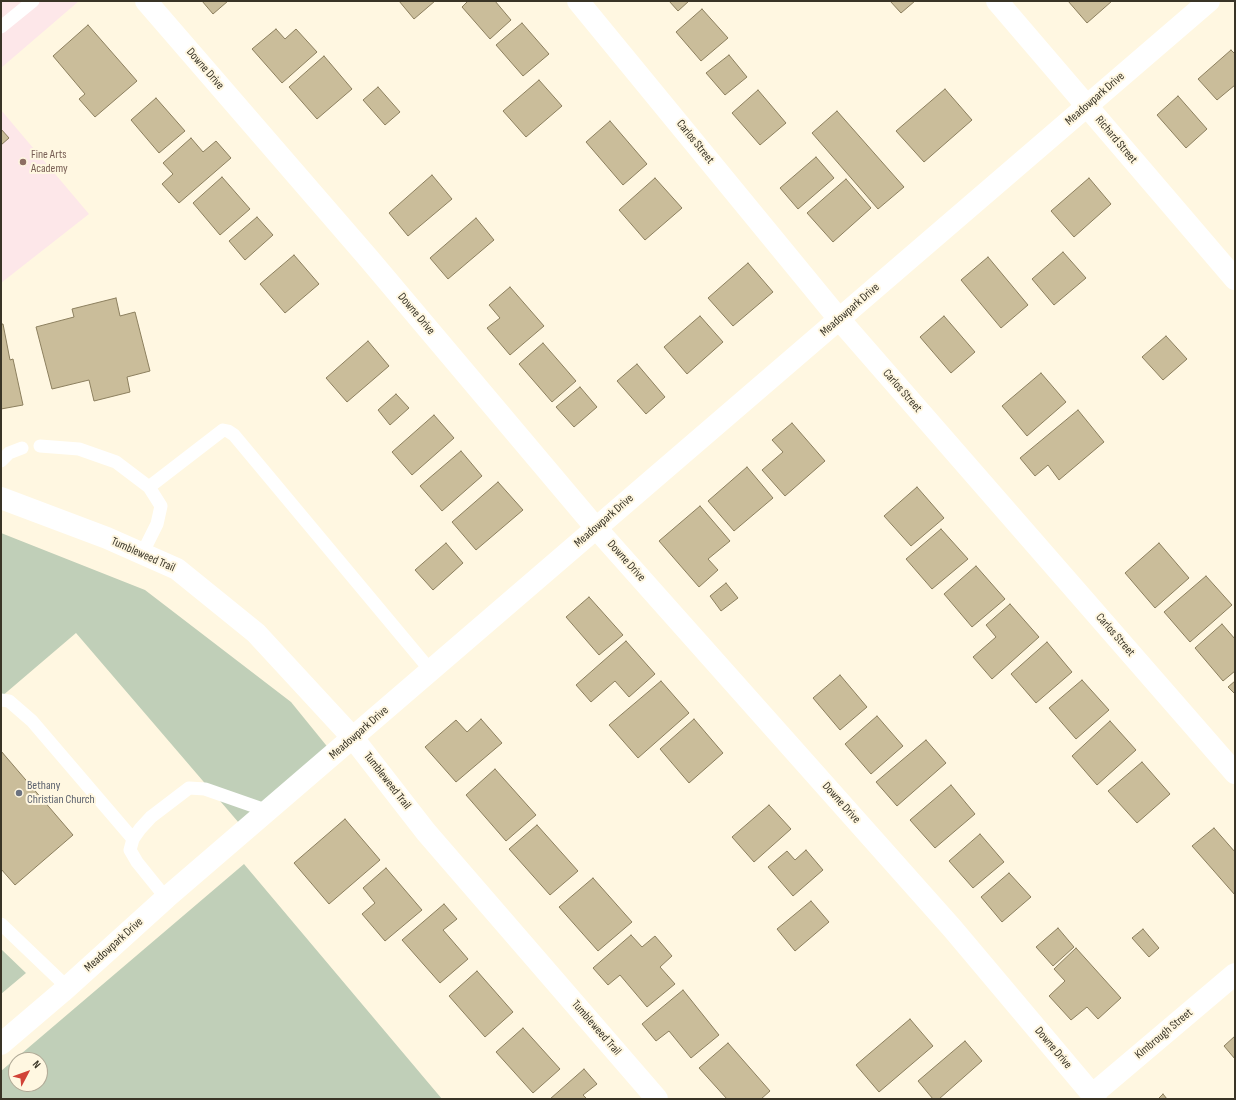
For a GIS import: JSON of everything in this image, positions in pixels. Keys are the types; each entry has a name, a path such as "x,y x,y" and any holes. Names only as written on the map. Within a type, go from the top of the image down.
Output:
{"street":[{"name":"Downe Drive","path":"146,1 370,260 596,528 952,928 1094,1097"},
{"name":"Carlos Street","path":"578,1 839,319 1235,773"},
{"name":"Richard Street","path":"997,1 1235,279"},
{"name":"Meadowpark Drive","path":"1,1044 67,988 166,898 1209,1"},
{"name":"Tumbleweed Trail","path":"1,498 107,538 177,569 256,633 353,738 426,832 657,1099"},
{"name":"Kimbrough Street","path":"1094,1097 1235,974"}],"lane":[{"path":"1,27 33,1"},
{"path":"149,487 223,430 228,431 234,435 431,671"},
{"path":"40,446 79,449 116,462 149,487 161,506 157,524 142,554"},
{"path":"1,461 8,453 22,448"},
{"path":"1,700 9,701 32,721 133,839"},
{"path":"166,898 137,862 130,850 133,839 151,817 189,788 205,788 268,811"},
{"path":"1,924 67,988"}],"shaded area":[{"path":"1,1 79,1 1,68"},
{"name":"Fine Arts Academy","path":"1,110 89,214 1,283"}],"green space":[{"path":"1,533 145,590 291,702 330,750 245,830 76,633 1,697"},
{"path":"244,864 442,1099 1,1099 1,1071 8,1065 8,1092 48,1092 48,1052 23,1052"},
{"path":"1,949 26,973 1,994"}],"building":[{"path":"202,1 228,1 213,14"},
{"path":"399,1 435,1 414,19"},
{"path":"468,1 495,1 511,20 490,39 462,7"},
{"path":"669,1 689,1 678,11"},
{"path":"890,1 915,1 901,13"},
{"path":"1068,1 1112,1 1087,23"},
{"path":"702,9 728,38 701,61 676,32"},
{"path":"522,23 549,54 523,76 496,45"},
{"path":"88,25 137,81 95,117 79,99 85,94 53,56"},
{"path":"276,29 285,39 296,29 317,52 282,83 252,49"},
{"path":"1231,50 1235,54 1235,85 1217,100 1198,79"},
{"path":"729,55 747,77 725,95 706,73"},
{"path":"324,56 352,89 317,119 289,87"},
{"path":"539,80 562,106 526,137 503,111"},
{"path":"378,87 400,112 385,125 363,100"},
{"path":"945,89 972,120 924,162 896,131"},
{"path":"758,90 786,123 760,145 732,113"},
{"path":"1178,96 1207,129 1186,148 1157,115"},
{"path":"156,98 185,131 159,153 131,120"},
{"path":"837,111 904,187 878,209 812,133"},
{"path":"610,121 647,164 623,185 586,142"},
{"path":"1,129 9,138 1,145"},
{"path":"191,138 203,152 216,141 231,158 179,203 162,184 173,174 163,163"},
{"path":"816,157 834,178 798,209 780,188"},
{"path":"432,175 452,199 408,236 389,213"},
{"path":"222,177 250,209 220,235 193,203"},
{"path":"655,178 682,208 645,240 619,210"},
{"path":"1089,178 1111,204 1074,237 1051,211"},
{"path":"846,179 871,208 833,242 807,213"},
{"path":"257,217 273,235 245,260 229,241"},
{"path":"476,218 494,240 448,279 430,258"},
{"path":"1063,252 1086,278 1054,305 1032,279"},
{"path":"294,255 319,284 285,313 260,284"},
{"path":"988,257 1028,305 1001,328 961,280"},
{"path":"748,263 773,292 733,326 708,298"},
{"path":"510,287 544,326 510,355 487,328 500,318 489,305"},
{"path":"116,298 120,316 135,312 150,371 127,377 130,392 94,401 89,380 52,389 36,327 74,317 72,309"},
{"path":"700,316 723,342 687,374 664,347"},
{"path":"944,316 975,352 951,373 920,337"},
{"path":"1,324 3,324 10,360 13,359 23,405 1,409"},
{"path":"1166,336 1187,359 1163,380 1142,357"},
{"path":"368,341 389,366 347,402 326,378"},
{"path":"543,343 576,381 552,402 519,364"},
{"path":"637,364 665,397 646,414 617,381"},
{"path":"1041,373 1066,402 1027,436 1002,406"},
{"path":"580,387 597,407 574,427 556,407"},
{"path":"396,394 409,408 390,425 378,410"},
{"path":"1078,410 1104,442 1059,480 1048,465 1035,476 1020,458"},
{"path":"434,415 454,438 412,475 392,452"},
{"path":"792,423 825,461 785,496 762,470 783,452 772,440"},
{"path":"461,451 482,476 442,511 420,486"},
{"path":"747,467 773,498 734,531 708,501"},
{"path":"498,482 523,510 476,550 452,522"},
{"path":"917,487 944,518 911,546 884,516"},
{"path":"700,506 730,541 708,559 718,570 699,587 659,541"},
{"path":"941,529 968,559 932,589 906,559"},
{"path":"446,543 463,563 433,590 415,570"},
{"path":"1159,543 1189,578 1155,608 1125,573"},
{"path":"976,566 1005,599 972,627 944,594"},
{"path":"1206,576 1232,605 1190,642 1164,612"},
{"path":"726,583 738,598 721,611 710,596"},
{"path":"589,597 623,635 599,655 566,617"},
{"path":"1010,604 1039,637 992,679 973,657 996,637 986,625"},
{"path":"1222,624 1235,639 1235,671 1223,681 1195,648"},
{"path":"626,641 655,674 629,697 615,681 591,702 576,685"},
{"path":"1047,642 1072,672 1036,703 1011,674"},
{"path":"840,675 867,707 840,730 813,698"},
{"path":"1082,680 1109,710 1076,739 1049,708"},
{"path":"661,681 689,713 638,758 609,725"},
{"path":"1235,681 1235,694 1228,687"},
{"path":"877,716 903,746 871,774 845,744"},
{"path":"481,719 502,743 456,782 425,747 456,720 467,732"},
{"path":"694,719 723,753 689,783 660,749"},
{"path":"1110,721 1136,750 1097,785 1072,756"},
{"path":"926,740 946,763 897,806 876,782"},
{"name":"Bethany Christian Church","path":"1,751 73,835 15,885 1,869"},
{"path":"1142,762 1170,794 1137,823 1108,791"},
{"path":"495,769 536,815 506,841 466,795"},
{"path":"951,785 975,814 935,848 910,820"},
{"path":"769,805 791,829 754,862 732,837"},
{"path":"345,819 380,860 329,904 294,863"},
{"path":"537,825 578,871 550,895 509,849"},
{"path":"1214,828 1235,852 1235,895 1192,846"},
{"path":"980,834 1004,862 973,888 949,861"},
{"path":"806,850 823,870 793,896 768,867 787,851 795,860"},
{"path":"386,868 422,910 385,941 362,914 375,903 363,888"},
{"path":"1009,873 1031,897 1002,922 981,897"},
{"path":"593,878 632,922 598,951 559,907"},
{"path":"811,901 829,922 795,951 777,929"},
{"path":"444,904 457,919 443,930 468,959 440,983 402,940"},
{"path":"1058,928 1074,947 1053,966 1036,947"},
{"path":"1143,929 1159,948 1149,957 1132,938"},
{"path":"631,935 642,947 655,936 672,956 660,967 675,984 647,1007 620,975 608,985 593,968"},
{"path":"1076,948 1121,998 1098,1019 1087,1007 1071,1020 1049,996 1065,981 1054,969"},
{"path":"477,971 513,1012 485,1037 449,996"},
{"path":"683,990 719,1035 691,1058 669,1031 656,1041 642,1024"},
{"path":"910,1019 933,1046 879,1092 856,1065"},
{"path":"523,1028 560,1069 533,1093 496,1052"},
{"path":"1235,1036 1235,1059 1224,1046"},
{"path":"965,1041 982,1061 939,1099 933,1099 918,1081"},
{"path":"728,1043 770,1091 761,1099 727,1099 699,1068"},
{"path":"584,1069 597,1084 583,1095 587,1099 550,1099"},
{"path":"1163,1094 1167,1099 1158,1099"}],"place":[{"name":"Fine Arts Academy","path":"23,162"},
{"name":"Bethany Christian Church","path":"19,793"}]}
